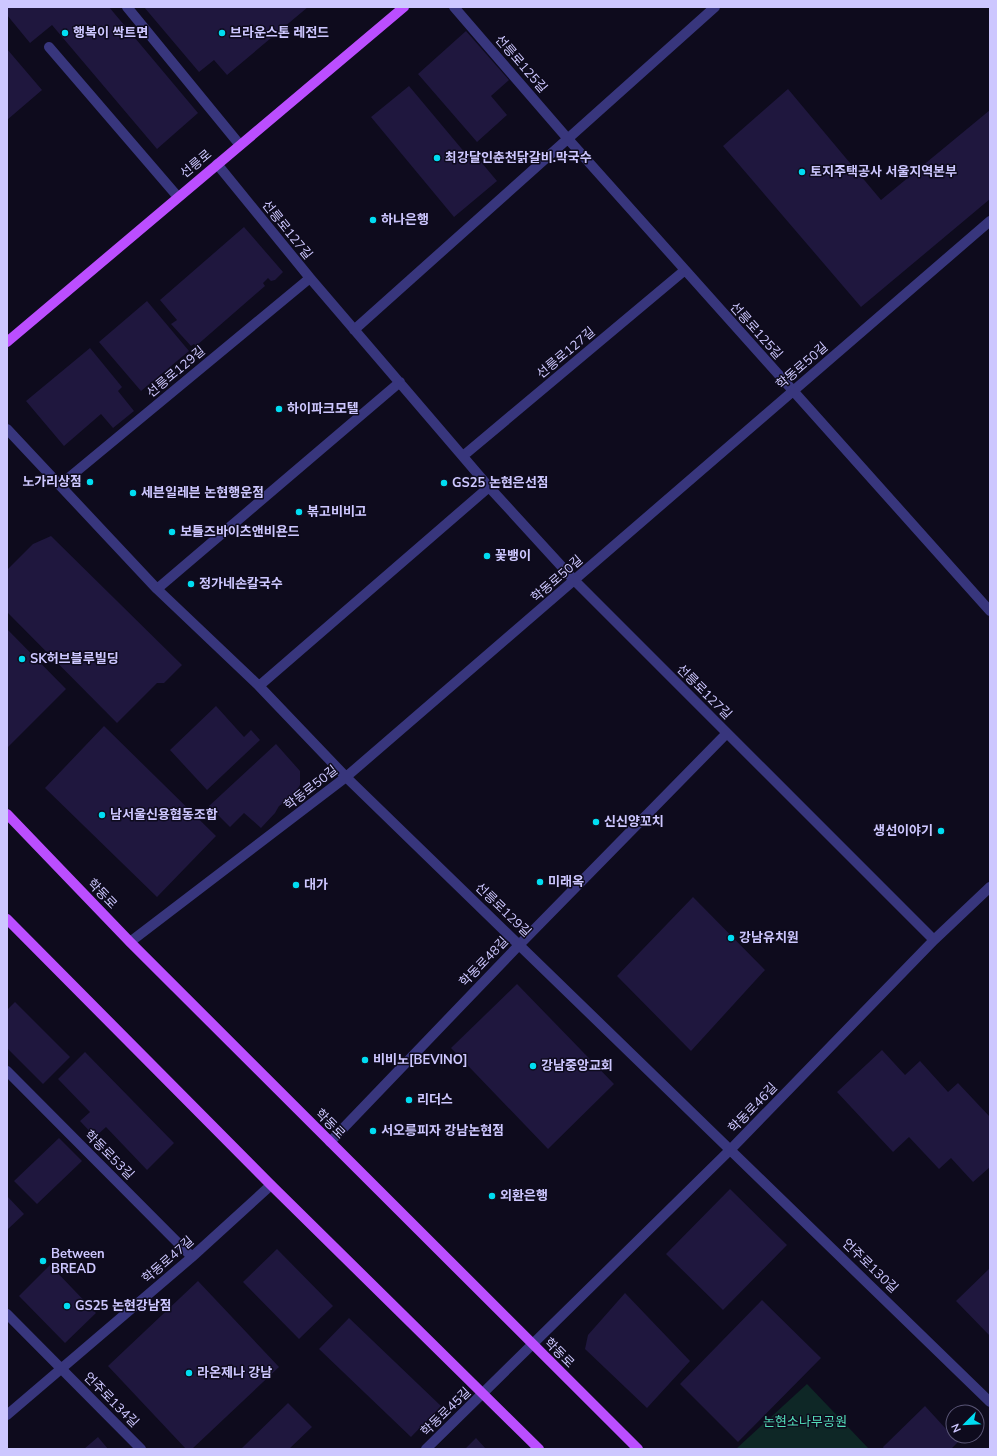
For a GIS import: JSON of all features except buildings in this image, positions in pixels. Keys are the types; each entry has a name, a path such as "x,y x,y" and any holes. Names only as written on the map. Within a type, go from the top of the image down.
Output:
{"main road":[{"name":"선릉로","path":"7,342 404,7"},
{"name":"학동로","path":"7,814 130,942 638,1449"},
{"path":"7,919 271,1186 539,1449"}],"street":[{"path":"127,7 240,145"},
{"name":"선릉로125길","path":"454,7 568,139 990,612"},
{"path":"354,330 715,7"},
{"path":"49,47 178,197"},
{"name":"선릉로127길","path":"217,164 354,330 489,487 575,581 934,940"},
{"name":"학동로50길","path":"130,942 346,777 990,222"},
{"name":"선릉로127길","path":"463,456 685,270"},
{"name":"선릉로129길","path":"60,485 310,278"},
{"path":"157,589 400,382"},
{"name":"선릉로129길","path":"7,429 157,589 259,686 346,777 731,1149"},
{"path":"259,686 489,487"},
{"name":"학동로48길","path":"330,1142 520,944 727,733"},
{"name":"학동로46길","path":"484,1394 731,1149 934,940 990,887"},
{"name":"학동로53길","path":"7,1071 192,1257"},
{"name":"언주로130길","path":"731,1149 990,1402"},
{"name":"학동로47길","path":"7,1415 192,1257 271,1186"},
{"name":"언주로134길","path":"7,1314 141,1449"},
{"name":"학동로45길","path":"426,1449 484,1394"}],"green space":[{"name":"논현소나무공원","path":"807,1384 869,1449 736,1449"}],"place":[{"name":"행복이 싹트면","path":"65,33"},
{"name":"브라운스톤 레전드","path":"222,33"},
{"name":"최강달인춘천닭갈비.막국수","path":"437,158"},
{"name":"토지주택공사 서울지역본부","path":"802,172"},
{"name":"하나은행","path":"373,220"},
{"name":"하이파크모텔","path":"279,409"},
{"name":"노가리상점","path":"90,482"},
{"name":"GS25 논현은선점","path":"444,483"},
{"name":"세븐일레븐 논현행운점","path":"133,493"},
{"name":"볶고비비고","path":"299,512"},
{"name":"보틀즈바이츠앤비욘드","path":"172,532"},
{"name":"꽃뱅이","path":"487,556"},
{"name":"정가네손칼국수","path":"191,584"},
{"name":"SK허브블루빌딩","path":"22,659"},
{"name":"남서울신용협동조합","path":"102,815"},
{"name":"신신양꼬치","path":"596,822"},
{"name":"생선이야기","path":"941,831"},
{"name":"미래옥","path":"540,882"},
{"name":"대가","path":"296,885"},
{"name":"강남유치원","path":"731,938"},
{"name":"비비노[BEVINO]","path":"365,1060"},
{"name":"강남중앙교회","path":"533,1066"},
{"name":"리더스","path":"409,1100"},
{"name":"서오릉피자 강남논현점","path":"373,1131"},
{"name":"외환은행","path":"492,1196"},
{"name":"Between BREAD","path":"43,1261"},
{"name":"GS25 논현강남점","path":"67,1306"},
{"name":"라온제나 강남","path":"189,1373"}]}
